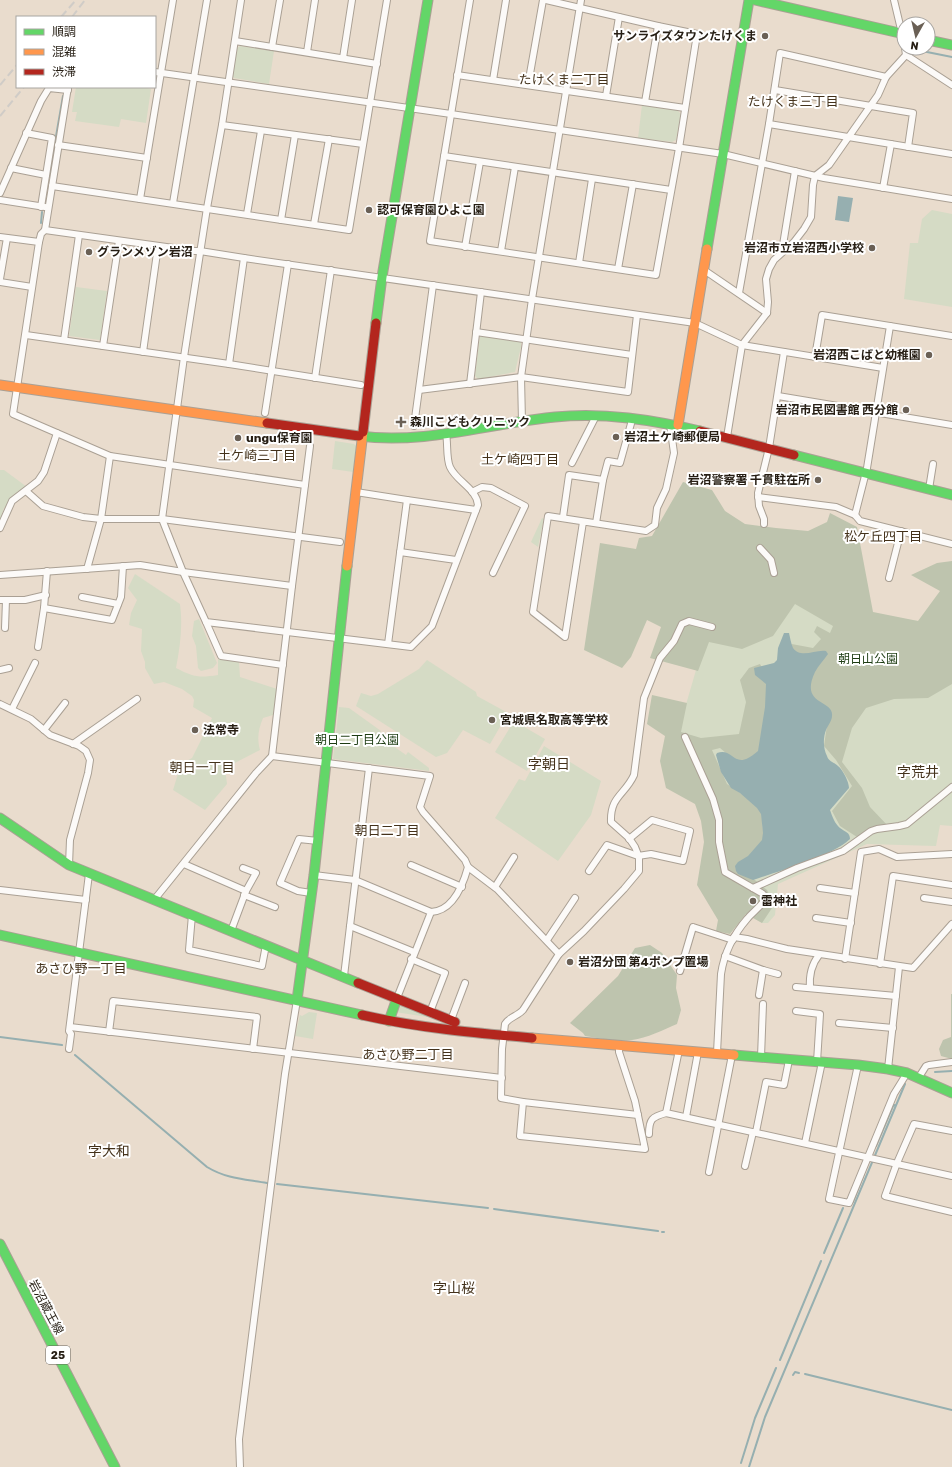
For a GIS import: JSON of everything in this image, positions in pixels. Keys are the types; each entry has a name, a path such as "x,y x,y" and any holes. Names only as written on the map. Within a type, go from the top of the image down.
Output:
{"street":[{"path":"156,88 173,0"},
{"path":"173,203 207,0"},
{"path":"241,0 222,125 200,250 176,411 162,519 183,572 221,656 284,665"},
{"path":"272,47 280,0"},
{"path":"307,52 315,0"},
{"path":"343,58 352,0"},
{"path":"52,186 349,230 387,0"},
{"path":"240,1467 239,1439 314,875 327,763 338,638 382,277 428,0"},
{"path":"470,0 430,241 656,275 679,148 697,34 546,0"},
{"path":"493,80 506,0"},
{"path":"528,85 542,0"},
{"path":"522,422 521,377 526,339 538,257 581,0"},
{"path":"583,522 565,637 533,612 548,516 563,517 583,522 646,531 655,525 657,508 666,489 674,453 674,425 695,323 749,0"},
{"path":"755,0 896,34"},
{"path":"894,0 898,16"},
{"path":"606,96 620,17"},
{"path":"645,102 658,26"},
{"path":"235,41 377,64"},
{"path":"936,42 952,45"},
{"path":"739,293 775,90 780,53 886,77"},
{"path":"727,438 742,345 767,313 768,302 766,279 769,269 774,260 782,251 794,242 811,218 815,176 829,165 871,106 886,77 905,56"},
{"path":"908,56 952,85"},
{"path":"158,72 723,154 762,162 815,176 952,199"},
{"path":"457,75 685,108"},
{"path":"0,193 26,133 41,101 49,88 68,89 45,230 41,234 39,242 13,414 110,456 305,485"},
{"path":"140,199 156,88"},
{"path":"775,90 913,113 908,147"},
{"path":"769,124 952,154"},
{"path":"222,125 363,144"},
{"path":"247,214 261,131"},
{"path":"26,133 52,138 41,207"},
{"path":"281,220 295,135"},
{"path":"314,224 329,139"},
{"path":"883,188 891,144"},
{"path":"58,145 147,158"},
{"path":"444,156 671,190"},
{"path":"466,247 480,162"},
{"path":"501,251 515,167"},
{"path":"10,168 46,175"},
{"path":"782,251 795,171"},
{"path":"579,263 592,179"},
{"path":"618,269 633,184"},
{"path":"0,200 48,208"},
{"path":"45,230 195,251 200,250 244,258 695,323 742,345 883,368"},
{"path":"64,340 78,235"},
{"path":"0,237 39,242"},
{"path":"7,238 0,280 32,287"},
{"path":"103,346 119,241"},
{"path":"143,352 158,246"},
{"path":"229,364 244,258"},
{"path":"265,413 288,264"},
{"path":"315,378 331,270"},
{"path":"704,270 767,313"},
{"path":"414,426 433,285"},
{"path":"470,384 481,292"},
{"path":"419,390 521,377 628,392 637,315"},
{"path":"815,356 822,315 952,336"},
{"path":"855,515 866,472 890,326"},
{"path":"476,332 632,355"},
{"path":"26,335 272,370 361,385"},
{"path":"764,524 764,519 759,506 758,493 769,448 784,352"},
{"path":"0,385 176,411 363,437 388,439 446,433 556,417 596,416 632,420 674,425 866,472 952,495"},
{"path":"778,396 952,425"},
{"path":"572,463 596,416"},
{"path":"596,523 603,480 608,461 620,463 632,420"},
{"path":"0,528 12,501 38,481 44,472 57,433"},
{"path":"206,622 411,647 432,626 478,505 478,500 472,492 450,468 446,433"},
{"path":"154,900 256,773 272,756 310,446"},
{"path":"87,569 101,519 110,456"},
{"path":"929,489 933,464"},
{"path":"563,517 569,475 603,480"},
{"path":"472,492 482,487 491,488 525,506 492,573"},
{"path":"26,491 43,506 83,517 101,519 162,519 340,542"},
{"path":"356,492 476,510"},
{"path":"758,497 836,507 855,515 860,521 952,544"},
{"path":"388,644 407,500"},
{"path":"889,578 901,532"},
{"path":"760,548 771,560 774,573"},
{"path":"400,552 456,560"},
{"path":"0,575 140,565 292,586"},
{"path":"44,608 112,620 121,597 123,566"},
{"path":"38,647 46,595 47,571"},
{"path":"5,628 3,600 25,600 46,595"},
{"path":"82,597 118,604"},
{"path":"638,1115 523,1102 501,1098 504,1035 506,1022 523,1010 559,954 584,931 624,889 638,871 638,856 629,838 611,822 611,814 616,800 630,783 634,775 644,698 660,658 674,641 682,624 689,620 712,627"},
{"path":"12,709 35,663"},
{"path":"0,670 9,668"},
{"path":"73,744 137,699"},
{"path":"44,730 65,703"},
{"path":"0,704 31,720 50,735 86,751 90,760 85,788 70,840 69,865"},
{"path":"685,737 713,799 719,820 719,842 725,872 763,894 764,901 747,919 734,938 725,956 721,974 717,1053"},
{"path":"272,756 430,776 420,807 423,812 465,860 468,867 495,887 559,954"},
{"path":"344,976 369,768"},
{"path":"754,888 796,868 843,850 871,831 907,824 952,787"},
{"path":"0,818 69,865 89,874 453,1021 465,983"},
{"path":"589,871 607,844 638,856 651,854 683,861 690,831 652,820 629,838"},
{"path":"311,893 298,891 280,883 299,839 318,841"},
{"path":"845,959 861,852 879,849 897,857 952,854"},
{"path":"495,887 514,858"},
{"path":"184,864 275,906"},
{"path":"412,865 462,886"},
{"path":"314,875 355,880 431,912 438,912 455,897 462,886 468,867"},
{"path":"231,931 245,893 256,874 243,868"},
{"path":"69,1048 71,1034 69,1031 89,874"},
{"path":"880,964 893,876 952,885"},
{"path":"820,888 856,893"},
{"path":"0,890 86,900"},
{"path":"547,940 575,898"},
{"path":"924,898 952,902"},
{"path":"389,1021 414,952 431,912"},
{"path":"192,915 189,950 262,966 266,945"},
{"path":"816,918 851,923"},
{"path":"680,971 693,927 734,938 747,938 787,950 913,968 952,924"},
{"path":"350,926 414,952"},
{"path":"0,935 389,1021 439,1030 858,1065 907,1073 952,1093"},
{"path":"810,988 810,972 814,961 819,955"},
{"path":"725,956 778,974"},
{"path":"412,959 445,973 430,1012"},
{"path":"888,1069 899,967"},
{"path":"759,995 763,970"},
{"path":"796,987 896,996"},
{"path":"109,1032 113,1001 257,1017 253,1050"},
{"path":"761,1057 763,1004"},
{"path":"796,1011 820,1014 820,1062 805,1143"},
{"path":"839,1023 893,1028"},
{"path":"70,1027 253,1050 502,1078"},
{"path":"523,1102 520,1136 645,1149 627,1072 619,1052 619,1045"},
{"path":"666,1113 679,1050"},
{"path":"686,1117 698,1052"},
{"path":"709,1172 732,1055"},
{"path":"745,1166 766,1082 784,1085 789,1060"},
{"path":"918,1077 926,1066 952,1062"},
{"path":"858,1065 829,1199 849,1204 872,1157 881,1124 894,1094 907,1073"},
{"path":"649,1134 651,1120 666,1113 872,1157 952,1176"},
{"path":"952,1131 914,1124 885,1196 952,1212"},
{"name":"岩沼蔵王線","path":"0,1244 93,1423 114,1467"}],"green space":[{"path":"240,46 274,51 269,84 234,78 231,74 236,49"},
{"path":"76,88 151,89 146,123 121,119 119,127 75,121 77,112 72,112"},
{"path":"642,105 677,110 681,114 676,140 672,142 638,138"},
{"path":"932,210 952,214 952,307 904,299 910,243 918,243 922,219"},
{"path":"76,287 107,291 100,340 69,336"},
{"path":"480,336 521,342 515,372 478,379 475,376"},
{"path":"335,441 354,444 356,446 353,472 332,469"},
{"path":"0,470 4,470 27,487 4,508 0,520"},
{"name":"朝日山公園","path":"683,482 712,490 725,511 745,524 808,531 827,522 830,513 857,527 873,612 918,621 940,591 911,575 937,563 952,561 952,684 928,698 894,699 866,708 852,728 842,762 862,788 870,807 889,827 857,837 840,826 832,811 852,786 836,760 824,746 828,718 806,686 799,654 781,642 813,648 821,639 814,632 817,626 830,633 833,626 795,604 773,636 742,649 709,642 698,671 650,658 661,627 647,620 631,657 622,668 584,650 600,543 636,549 639,538 652,536"},
{"path":"542,518 544,519 538,547 531,542"},
{"path":"135,574 180,604 181,636 176,668 196,676 211,676 218,675 218,659 239,662 240,677 277,689 273,715 263,718 258,734 260,750 225,768 227,784 205,810 173,790 181,764 192,758 212,718 193,707 194,700 192,696 182,689 164,682 154,684 145,668 145,662 141,651 142,629 129,625 131,613 137,600 128,588"},
{"name":"朝日山公園","path":"746,574 854,613 952,625 952,826 940,825 936,846 867,844 778,884 775,915 768,923 762,923 742,911 678,732 712,615"},
{"path":"199,619 217,663 213,668 201,671 198,668 196,646 192,636 194,621"},
{"path":"427,660 476,692 477,696 508,713 490,744 463,730 447,753 436,757 356,706 361,693 371,696 378,694 419,669"},
{"path":"760,664 770,682 760,748 754,760 739,764 720,748 712,750 727,784 761,807 764,843 739,867 767,890 774,905 762,923 746,914 730,934 716,931 718,920 697,885 704,842 701,821 695,804 666,788 660,761 665,736 647,724 652,695 687,703 681,732 701,738 739,734 746,702 740,680 749,668"},
{"name":"朝日二丁目公園","path":"339,707 349,708 381,731 379,736 406,755 408,752 429,768 429,771 333,759"},
{"path":"514,721 545,739 527,771 495,752"},
{"path":"544,746 601,781 591,815 558,861 495,818 519,779 525,781"},
{"path":"650,945 662,953 677,975 676,988 681,1010 677,1024 649,1036 632,1040 614,1040 585,1036 570,1023 618,976 635,948"},
{"path":"951,994 952,1059 941,1056 939,1049 943,1040 951,1037"},
{"path":"402,1004 440,1019 395,1012"},
{"path":"309,1012 317,1013 313,1039 295,1036 300,1015 302,1016"}],"water":[{"path":"838,196 853,198 849,222 835,220"},
{"path":"784,633 789,633 793,648 800,653 826,651 828,654 815,672 811,683 811,691 818,700 831,711 832,718 824,736 825,750 829,760 838,766 844,773 849,788 830,810 837,824 848,833 850,839 841,846 817,858 753,880 738,874 735,866 738,862 748,856 762,840 763,833 761,814 757,808 740,793 731,788 721,772 716,755 717,753 723,752 739,760 744,760 758,751 765,707 766,684 755,675 754,668 774,663 777,660 778,648"}],"waterway":[{"path":"936,54 952,57"},
{"path":"49,177 63,96"},
{"path":"41,223 42,212"},
{"path":"0,1037 62,1045"},
{"path":"75,1055 207,1167 229,1176 267,1183"},
{"path":"935,1072 952,1071"},
{"path":"749,1467 765,1417 905,1084"},
{"path":"876,1146 893,1106 895,1105"},
{"path":"853,1202 864,1174"},
{"path":"277,1184 488,1208"},
{"path":"824,1253 843,1208"},
{"path":"494,1209 658,1231"},
{"path":"780,1360 821,1261"},
{"path":"741,1463 755,1418 776,1368"},
{"path":"793,1375 795,1372 799,1373"},
{"path":"805,1374 952,1410"}],"railway":[{"path":"62,16 76,0"},
{"path":"73,16 85,0"},
{"path":"0,85 16,66"},
{"path":"0,116 23,88"}],"traffic: fast":[{"path":"376,323 382,277 428,0"},
{"path":"707,249 749,0"},
{"path":"755,0 896,32"},
{"path":"936,42 952,45"},
{"path":"359,436 383,438 432,436 531,420 573,416 610,416 646,420 700,431"},
{"path":"794,455 952,495"},
{"path":"297,1000 314,875 347,566"},
{"path":"0,818 69,865 358,983"},
{"path":"0,935 362,1015"},
{"path":"389,1021 397,998"},
{"path":"734,1055 858,1065 888,1069 907,1073 952,1093"},
{"path":"0,1244 115,1467"}],"traffic: slow":[{"path":"678,425 707,249"},
{"path":"0,385 267,423"},
{"path":"347,566 363,432"},
{"path":"532,1038 734,1055"}],"traffic: jam":[{"path":"363,432 376,323"},
{"path":"267,423 359,436"},
{"path":"700,431 794,455"},
{"path":"358,983 455,1022"},
{"path":"362,1015 426,1027 532,1038"}],"place":[{"name":"サンライズタウンたけくま","path":"765,36"},
{"name":"認可保育園ひよこ園","path":"369,210"},
{"name":"岩沼市立岩沼西小学校","path":"872,248"},
{"name":"グランメゾン岩沼","path":"89,252"},
{"name":"岩沼西こばと幼稚園","path":"929,355"},
{"name":"岩沼市民図書館 西分館","path":"906,410"},
{"name":"森川こどもクリニック","path":"401,422"},
{"name":"岩沼土ケ崎郵便局","path":"616,437"},
{"name":"ungu保育園","path":"238,438"},
{"name":"岩沼警察署 千貫駐在所","path":"818,480"},
{"name":"宮城県名取高等学校","path":"492,720"},
{"name":"法常寺","path":"195,730"},
{"name":"雷神社","path":"753,901"},
{"name":"岩沼分団 第4ポンプ置場","path":"570,962"}],"district":[{"name":"たけくま二丁目","path":"564,79"},
{"name":"たけくま三丁目","path":"793,101"},
{"name":"土ケ崎三丁目","path":"257,455"},
{"name":"土ケ崎四丁目","path":"520,459"},
{"name":"松ケ丘四丁目","path":"883,536"},
{"name":"字朝日","path":"549,764"},
{"name":"朝日一丁目","path":"202,767"},
{"name":"字荒井","path":"918,772"},
{"name":"朝日二丁目","path":"387,830"},
{"name":"あさひ野一丁目","path":"81,968"},
{"name":"あさひ野二丁目","path":"408,1054"},
{"name":"字大和","path":"109,1151"},
{"name":"字山桜","path":"454,1288"}]}
